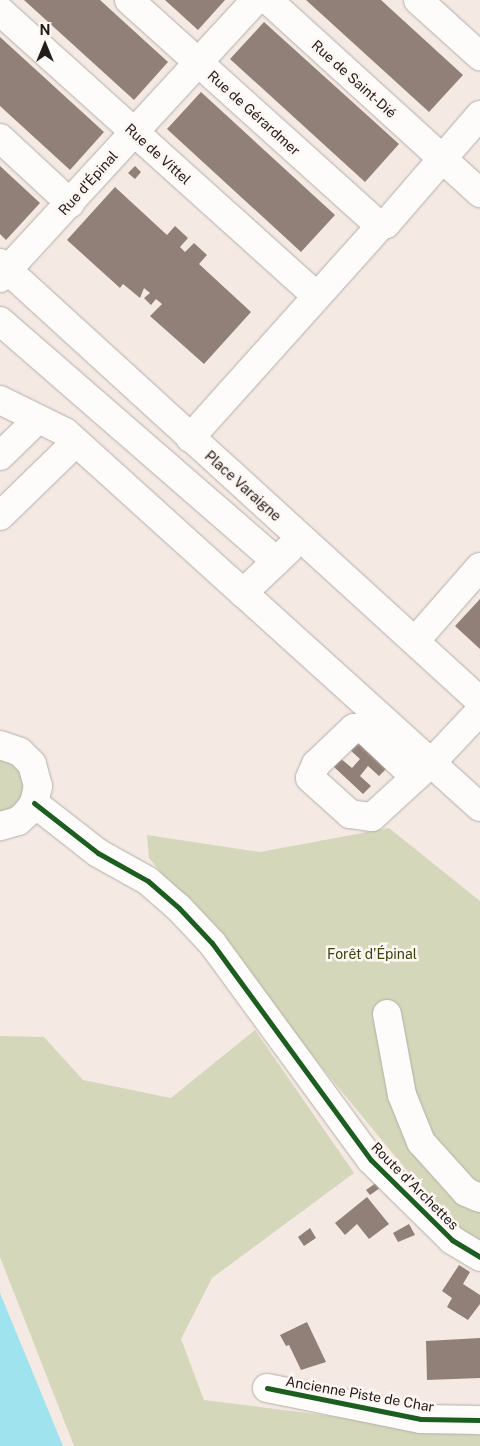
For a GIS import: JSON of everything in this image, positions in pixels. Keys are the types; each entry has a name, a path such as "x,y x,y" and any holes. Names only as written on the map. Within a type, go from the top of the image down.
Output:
{"street":[{"name":"Rue de Gérardmer","path":"129,0 380,226"},
{"name":"Rue d'Épinal","path":"3,270 70,203 256,0"},
{"name":"Rue de Saint-Dié","path":"268,0 480,193"},
{"path":"418,0 480,56"},
{"name":"Rue de Vittel","path":"0,11 317,296"},
{"path":"147,449 181,430 317,296 380,226 386,224 480,115"},
{"path":"0,138 70,203"},
{"name":"Place Varaigne","path":"3,270 416,640 480,701"},
{"path":"0,321 276,561"},
{"path":"0,400 65,432 243,593 423,770 480,807"},
{"path":"0,456 38,418"},
{"path":"0,516 76,442"},
{"path":"243,593 300,537"},
{"path":"416,640 480,567"},
{"path":"423,770 480,711"},
{"path":"0,745 20,752 32,764 38,786 34,803 18,821 0,826"},
{"name":"Route d'Archettes","path":"34,803 98,853 148,881 180,908 212,943 371,1160 452,1240 480,1257"},
{"path":"387,1014 402,1095 421,1142 466,1192 480,1198"},
{"name":"Ancienne Piste de Char","path":"267,1388 421,1419 480,1420"}],"green space":[{"path":"0,758 15,763 26,777 23,804 0,816"},
{"name":"Forêt d'Épinal","path":"389,828 480,901 480,1248 461,1236 149,858 147,835 260,852"},
{"path":"255,1030 354,1173 212,1278 181,1339 204,1400 480,1435 480,1446 74,1446 0,1257 0,1036 44,1037 83,1080 171,1098"}],"water":[{"path":"0,1293 63,1446 0,1446"}],"building":[{"path":"24,0 100,0 168,62 134,100"},
{"path":"165,0 225,0 198,30"},
{"path":"306,0 381,0 463,75 429,112"},
{"path":"264,22 399,144 365,182 230,59"},
{"path":"0,37 104,132 70,170 0,106"},
{"path":"201,92 335,215 301,252 167,129"},
{"path":"0,166 40,203 6,240 0,234"},
{"path":"135,166 141,172 135,179 128,173"},
{"path":"115,187 167,235 175,226 188,238 180,247 185,252 194,243 207,255 199,264 251,312 204,364 150,316 162,304 156,299 151,305 144,298 150,293 144,288 140,298 123,284 120,288 67,240"},
{"path":"480,599 480,649 455,626"},
{"path":"358,738 389,766 379,776 368,766 360,776 371,786 363,794 333,766 340,758 352,768 360,759 349,749"},
{"path":"376,1183 380,1188 370,1195 366,1190"},
{"path":"367,1197 389,1224 369,1239 357,1224 345,1235 335,1223"},
{"path":"409,1224 415,1235 398,1242 393,1233"},
{"path":"310,1228 316,1238 304,1246 298,1237"},
{"path":"459,1265 470,1272 463,1284 480,1295 480,1304 468,1320 447,1307 452,1298 442,1291"},
{"path":"307,1322 326,1362 301,1370 289,1345 286,1346 280,1335"},
{"path":"480,1338 480,1378 427,1380 426,1341"}],"cycle path":[{"path":"34,803 98,853 148,881 179,908 212,943 371,1160 452,1240 480,1257"},
{"path":"267,1388 421,1419 480,1420"}]}
